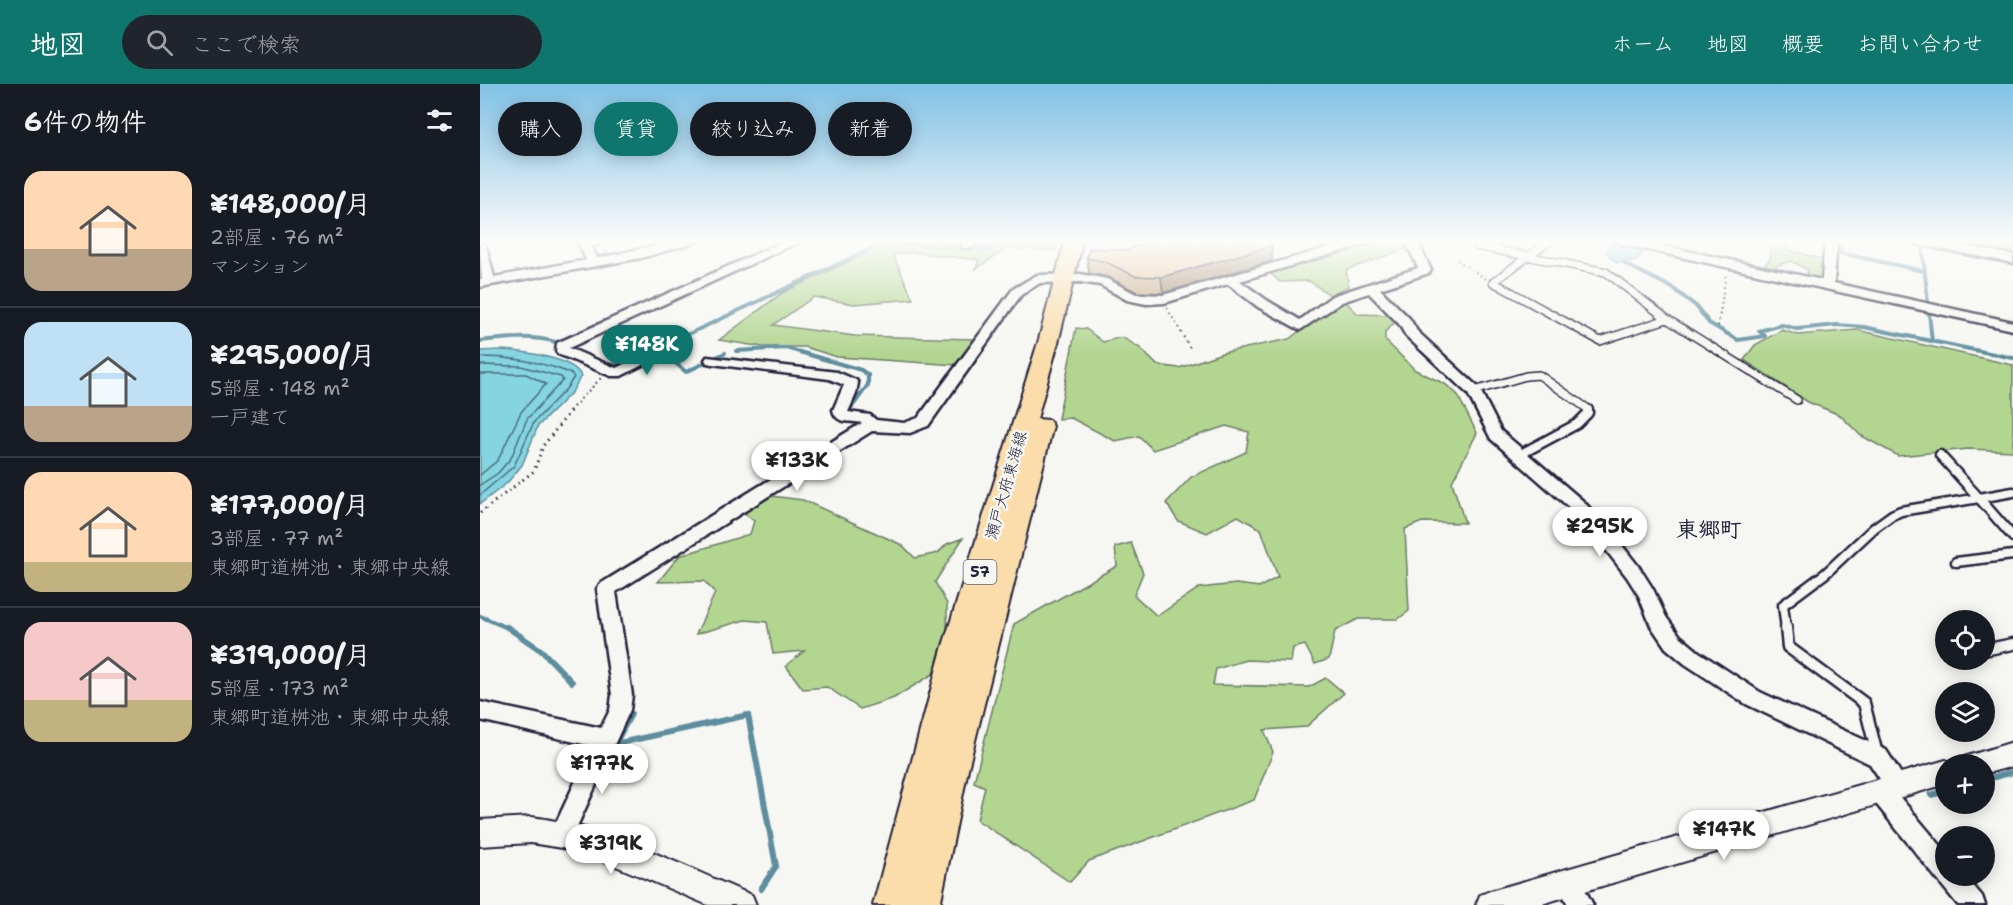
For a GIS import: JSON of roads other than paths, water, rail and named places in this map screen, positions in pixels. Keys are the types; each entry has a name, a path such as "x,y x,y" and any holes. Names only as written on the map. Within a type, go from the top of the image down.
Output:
{"main road":[{"name":"瀬戸大府東海線","path":"892,905 957,649 1072,278"},
{"name":"瀬戸大府東海線","path":"921,905 951,769 1072,278"}],"street":[{"path":"485,282 505,278"},
{"path":"682,341 616,373 563,351 562,346 711,278"},
{"path":"712,360 832,375 851,384 851,390 840,410 842,416 865,418 873,424 900,429 914,428 923,422 1017,292 1037,279 1061,278"},
{"path":"1074,278 1103,282 1132,297 1146,300 1163,299 1241,278"},
{"path":"1232,281 1272,310 1300,326 1337,299 1401,278"},
{"path":"1795,278 2013,326"},
{"path":"1828,278 1828,285"},
{"path":"1372,288 1406,322 1411,333 1474,391 1481,402 1486,421 1496,435 1577,505 1601,532 1633,572 1673,642 1692,658 1753,698 1878,757 1889,789 1935,855"},
{"path":"562,834 620,710 622,695 606,590 873,424"},
{"path":"480,711 605,739"},
{"path":"1995,759 2013,754"},
{"path":"1490,905 1575,894 1935,775"},
{"path":"480,832 531,831 562,834 598,844 742,905"},
{"path":"1958,886 1973,905"}],"lane":[{"path":"1497,278 1492,282 1600,341 1667,319"},
{"path":"1614,278 1667,319 1797,400"},
{"path":"1474,391 1526,376 1539,375 1588,410 1588,413 1577,424 1519,455"},
{"path":"1940,455 2013,537"},
{"path":"1878,757 1864,703 1788,647 1783,604 1830,569 1894,513 1910,508 2013,492"},
{"path":"1956,562 2013,555"},
{"path":"1995,648 2013,644"}],"water":[{"path":"500,350 545,356 568,364 581,376 572,392 538,426 522,465 507,483 480,504 480,351"}],"waterway":[{"path":"678,339 807,278"},
{"path":"1654,278 1671,287 1696,306 1709,323 1738,340 1765,336 1759,331 1782,325 1797,329 1837,325 1864,327 1932,341"},
{"path":"1925,278 1932,341"},
{"path":"557,342 700,279"},
{"path":"480,341 509,338 549,340 608,364 625,364"},
{"path":"1932,341 2013,358"},
{"path":"736,351 786,348 861,370 868,375 868,385 849,411"},
{"path":"660,350 686,372 725,353"},
{"path":"480,616 510,629"},
{"path":"510,629 542,651 572,682"},
{"path":"631,714 615,744 748,715 776,866 761,889"},
{"path":"1995,777 2013,772"},
{"path":"1931,795 1935,794"}],"district":[{"name":"東郷町","path":"1709,529"}]}
